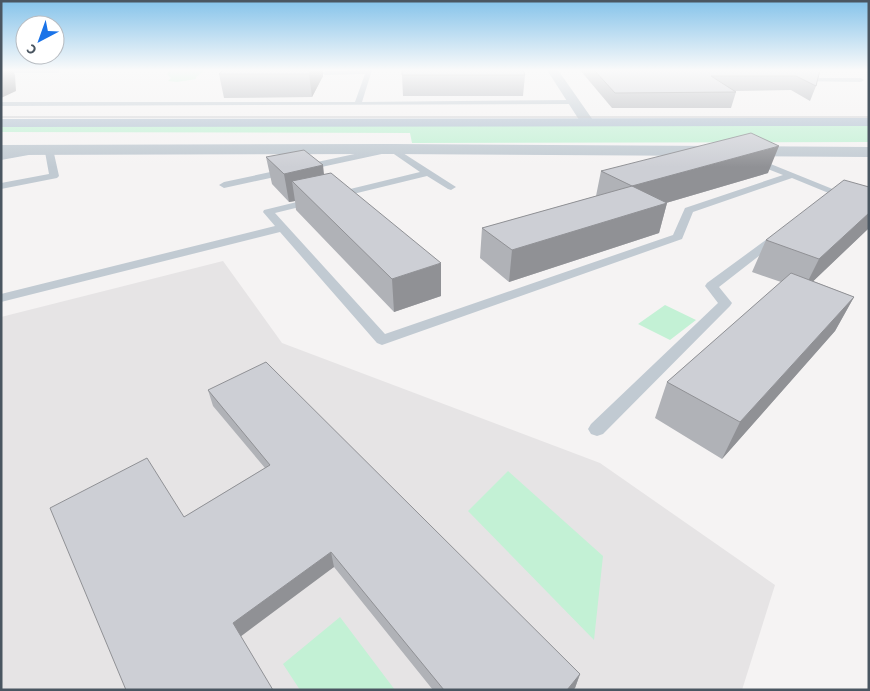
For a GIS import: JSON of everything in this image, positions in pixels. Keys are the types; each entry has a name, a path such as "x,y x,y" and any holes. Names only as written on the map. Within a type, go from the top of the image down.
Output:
{"main road":[{"path":"1,123 869,122"}],"street":[{"path":"574,102 588,123"},
{"path":"1,150 392,149 869,152"}],"lane":[{"path":"1,104 547,102"},
{"path":"1,157 49,149 55,179 1,186"},
{"path":"224,185 392,149 451,187"},
{"path":"688,160 723,151"},
{"path":"740,151 755,161 835,192 820,204"},
{"path":"428,173 268,212 382,340 678,237 689,210 790,176"},
{"path":"1,298 282,228"},
{"path":"597,429 725,303 712,286 789,228"}],"shaded area":[{"path":"223,261 282,343 600,463 775,585 742,690 1,690 1,317"}],"green space":[{"path":"1,126 869,126 869,142 412,143 410,133 1,132"},
{"path":"665,305 696,320 670,340 638,324"},
{"path":"508,471 603,556 594,640 468,511"},
{"path":"340,617 395,690 300,690 283,664"}],"building":[{"path":"751,133 779,146 632,186 601,171"},
{"path":"304,150 323,165 284,174 266,157"},
{"path":"331,173 441,263 392,279 292,181"},
{"path":"844,180 869,187 869,213 819,259 766,240"},
{"path":"632,186 667,203 512,250 482,228"},
{"path":"791,273 854,297 740,422 667,382"},
{"path":"266,362 580,674 567,690 444,690 331,552 233,623 273,690 126,690 50,508 147,458 184,517 270,465 208,390"}],"tram line":[{"path":"1,117 869,117"}]}
